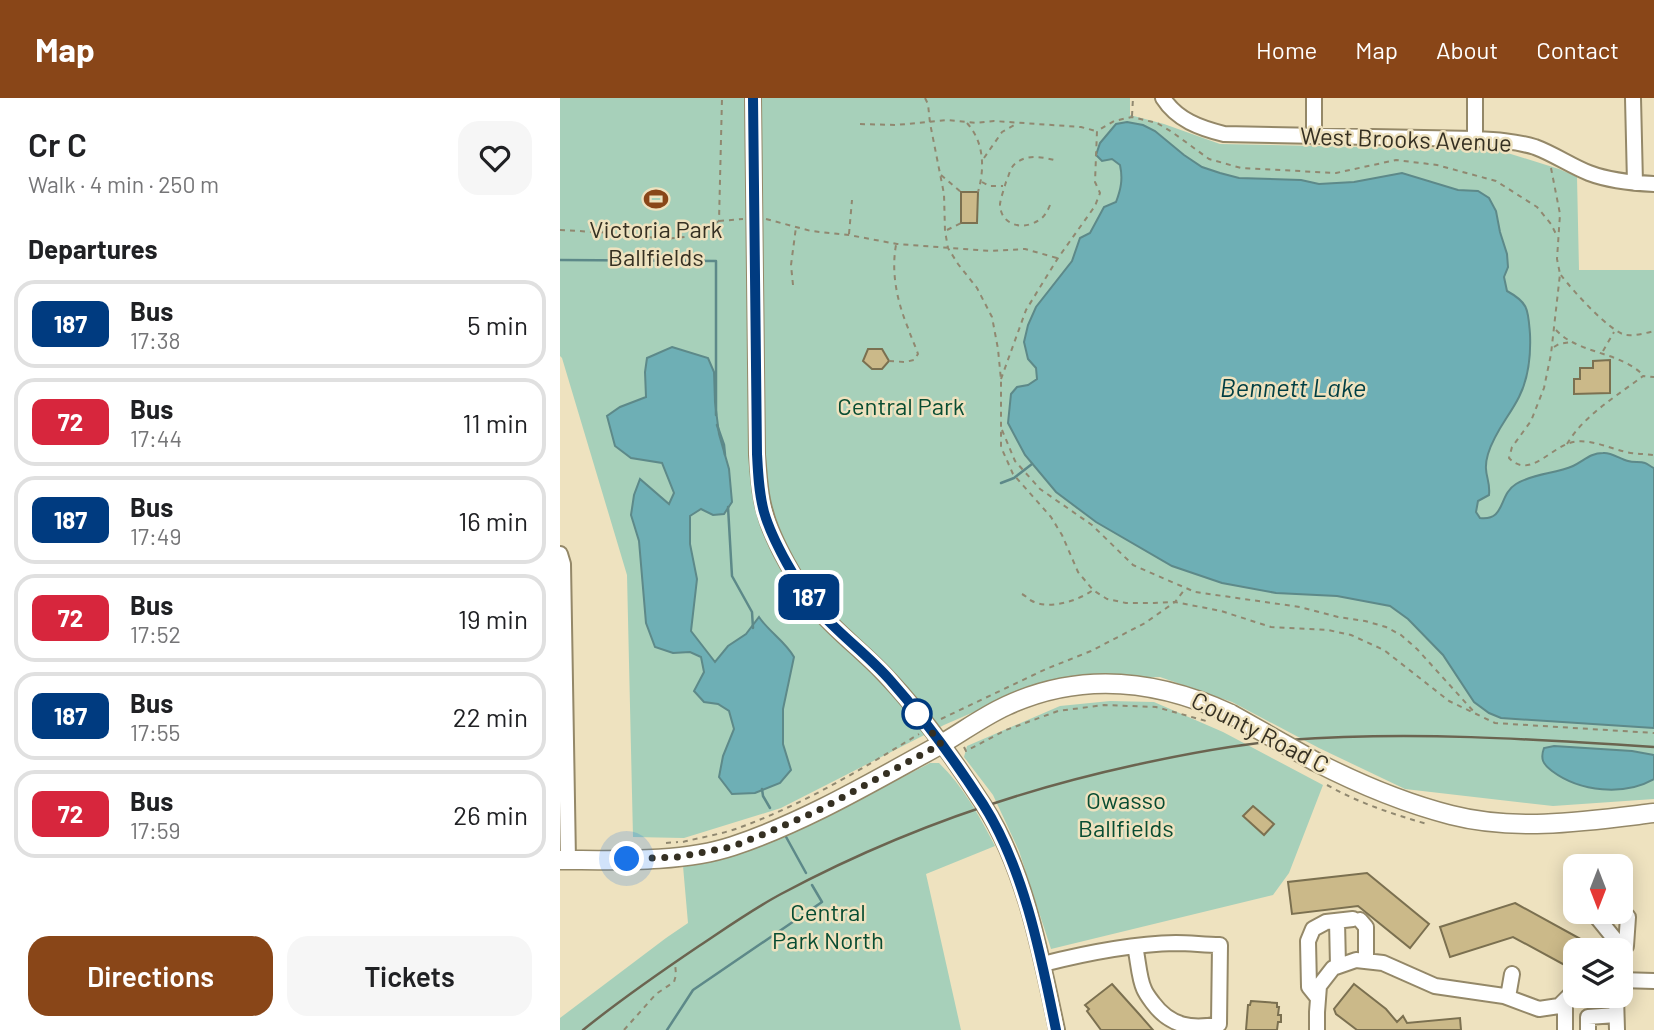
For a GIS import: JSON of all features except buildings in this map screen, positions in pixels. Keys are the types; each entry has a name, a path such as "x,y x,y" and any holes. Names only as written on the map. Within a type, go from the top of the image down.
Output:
{"main road":[{"name":"County Road C","path":"564,860 678,857 731,847 817,811 941,744 989,714 1016,702 1061,688 1086,684 1135,685 1183,694 1206,702 1351,779 1381,792 1452,815 1488,821 1549,823 1654,813"}],"street":[{"path":"753,98 757,454 764,511 772,533 816,608 882,671 902,694 984,805 1001,836 1030,916 1056,1030"},
{"name":"West Brooks Avenue","path":"1163,98 1184,119 1210,131 1224,134 1510,141 1539,149 1588,172 1620,181 1654,184"},
{"path":"1314,98 1314,137"},
{"path":"1475,98 1475,139"},
{"path":"1633,98 1634,183"},
{"path":"560,554 563,564 564,860"},
{"path":"1317,999 1309,987 1308,941 1313,929 1326,922 1357,920 1366,927 1366,961"},
{"path":"1337,921 1338,966"},
{"path":"1042,964 1135,946 1178,943 1220,945 1219,1024 1199,1030 1180,1027 1159,1010 1143,989 1135,946"},
{"path":"1317,1030 1318,986 1333,968 1356,960 1383,963 1435,986 1508,998 1539,1010 1559,1006 1563,1002"},
{"path":"1508,998 1512,974"},
{"path":"1633,980 1654,981"},
{"path":"1565,1030 1568,1008"},
{"path":"1588,1030 1588,1017 1617,1023"}],"path":[{"path":"719,221 722,98"},
{"path":"925,98 944,194 948,248 977,288 992,317 1001,380 1001,447 1013,474 1051,517 1078,572 1093,590 1107,599 1126,603 1175,602 1221,611 1271,627 1328,630 1351,635 1384,650 1449,701 1495,723 1654,733"},
{"path":"1132,117 1133,98"},
{"path":"860,124 994,121 1081,127 1097,131 1114,121 1132,117 1157,124 1172,132 1209,159 1241,168 1336,173 1396,160 1437,165 1496,181 1537,206 1558,237"},
{"path":"966,122 973,130 983,159 978,192"},
{"path":"983,159 1002,132 1017,124"},
{"path":"1001,380 1026,310 1095,206 1100,193 1095,182 1097,131"},
{"path":"1050,205 1043,219 1019,226 1006,219 1000,203 1016,163 1037,156 1054,160"},
{"path":"1548,160 1553,172 1560,214 1557,259 1560,274 1552,349 1544,388 1531,421 1512,447 1509,458 1516,465 1527,466 1567,444 1584,442 1631,453 1654,455"},
{"path":"941,175 961,192"},
{"path":"981,181 989,186 1005,186"},
{"path":"849,235 852,200"},
{"path":"560,230 665,239 695,236 719,221 746,219"},
{"path":"764,219 828,234 948,248 990,251 1025,249 1058,258"},
{"path":"945,231 961,223"},
{"path":"793,285 791,265 796,227"},
{"path":"889,361 914,360 918,354 897,291 894,265 897,243"},
{"path":"1560,274 1615,331 1626,335 1654,331"},
{"path":"1554,328 1572,342 1638,370 1643,376"},
{"path":"1602,353 1615,331"},
{"path":"1552,349 1559,344 1572,342"},
{"path":"1567,444 1590,416 1643,376 1654,377"},
{"path":"1001,428 1016,461 1040,489 1092,525 1133,565 1195,592 1300,607 1387,627 1417,649 1476,714"},
{"path":"657,844 684,842 739,828 799,802 865,767 929,729 942,718 1046,668 1091,651 1145,623 1175,602 1185,589"},
{"path":"1023,594 1033,602 1052,604 1071,601 1093,590"},
{"path":"966,751 1006,730 1058,711 1104,705 1156,707 1206,721"},
{"path":"624,1030 656,994 674,982 675,962"}],"green space":[{"name":"Central Park","path":"560,98 1130,98 1130,115 1220,144 1498,150 1577,177 1579,270 1654,270 1654,799 1553,806 1405,789 1232,702 1160,677 1043,682 944,725 781,808 684,838 633,837 627,575 560,356"},
{"name":"Owasso Ballfields","path":"1110,701 1154,702 1223,732 1323,785 1289,873 1273,895 1051,949 1019,851 993,795 964,757 967,746 1060,706"},
{"name":"Central Park North","path":"930,763 939,763 956,782 995,846 926,874 961,1030 560,1030 560,1018 688,923 683,866 750,848 832,814"}],"water":[{"name":"Bennett Lake","path":"1127,122 1155,131 1202,167 1239,178 1301,180 1319,184 1354,182 1402,173 1458,190 1478,191 1489,198 1496,211 1507,254 1508,267 1504,277 1507,291 1520,299 1528,313 1530,351 1522,389 1488,454 1486,467 1489,495 1478,501 1476,512 1480,518 1494,516 1506,494 1516,484 1566,469 1594,454 1609,454 1628,461 1645,463 1654,468 1654,728 1501,718 1474,702 1443,655 1408,619 1390,606 1337,596 1276,593 1222,583 1172,566 1096,522 1056,492 1025,455 1008,423 1011,394 1017,387 1028,385 1037,379 1036,368 1028,359 1024,342 1036,307 1072,261 1080,238 1090,233 1104,207 1116,202 1121,184 1120,165 1112,159 1102,161 1096,155 1100,143 1116,124"},
{"path":"672,347 708,358 714,372 719,434 729,469 732,502 724,514 713,515 701,509 690,516 690,544 697,579 691,631 715,662 728,646 746,634 759,617 794,657 783,709 783,744 791,770 780,783 755,793 732,794 719,777 723,756 734,729 729,711 718,704 704,702 694,691 704,672 701,657 690,652 673,653 655,647 646,623 639,541 631,515 640,479 669,504 674,493 662,463 631,458 615,446 607,416 620,407 646,397 647,358"},
{"path":"1554,746 1654,755 1654,779 1629,788 1616,789 1576,783 1563,778 1544,764 1544,748"}],"waterway":[{"path":"560,260 716,261 716,415"},
{"path":"717,425 725,455"},
{"path":"1001,483 1014,478 1032,464"},
{"path":"728,507 732,576 752,612 753,628"},
{"path":"762,789 770,808"},
{"path":"785,835 806,873"},
{"path":"667,1030 693,990 822,902 812,885"}],"railway":[{"path":"583,1030 640,987 740,919 823,872 953,817 1043,788 1173,757 1288,740 1380,736 1471,737 1654,747"}],"bus line":[{"name":"187","path":"753,98 757,454 764,511 772,533 816,608 882,671 902,694 941,744 989,814 1001,836 1030,916 1056,1030"}],"place":[{"name":"Victoria Park Ballfields","path":"656,199"}],"route":[{"path":"627,859 678,857 731,847 817,811 941,744 917,714"}]}
